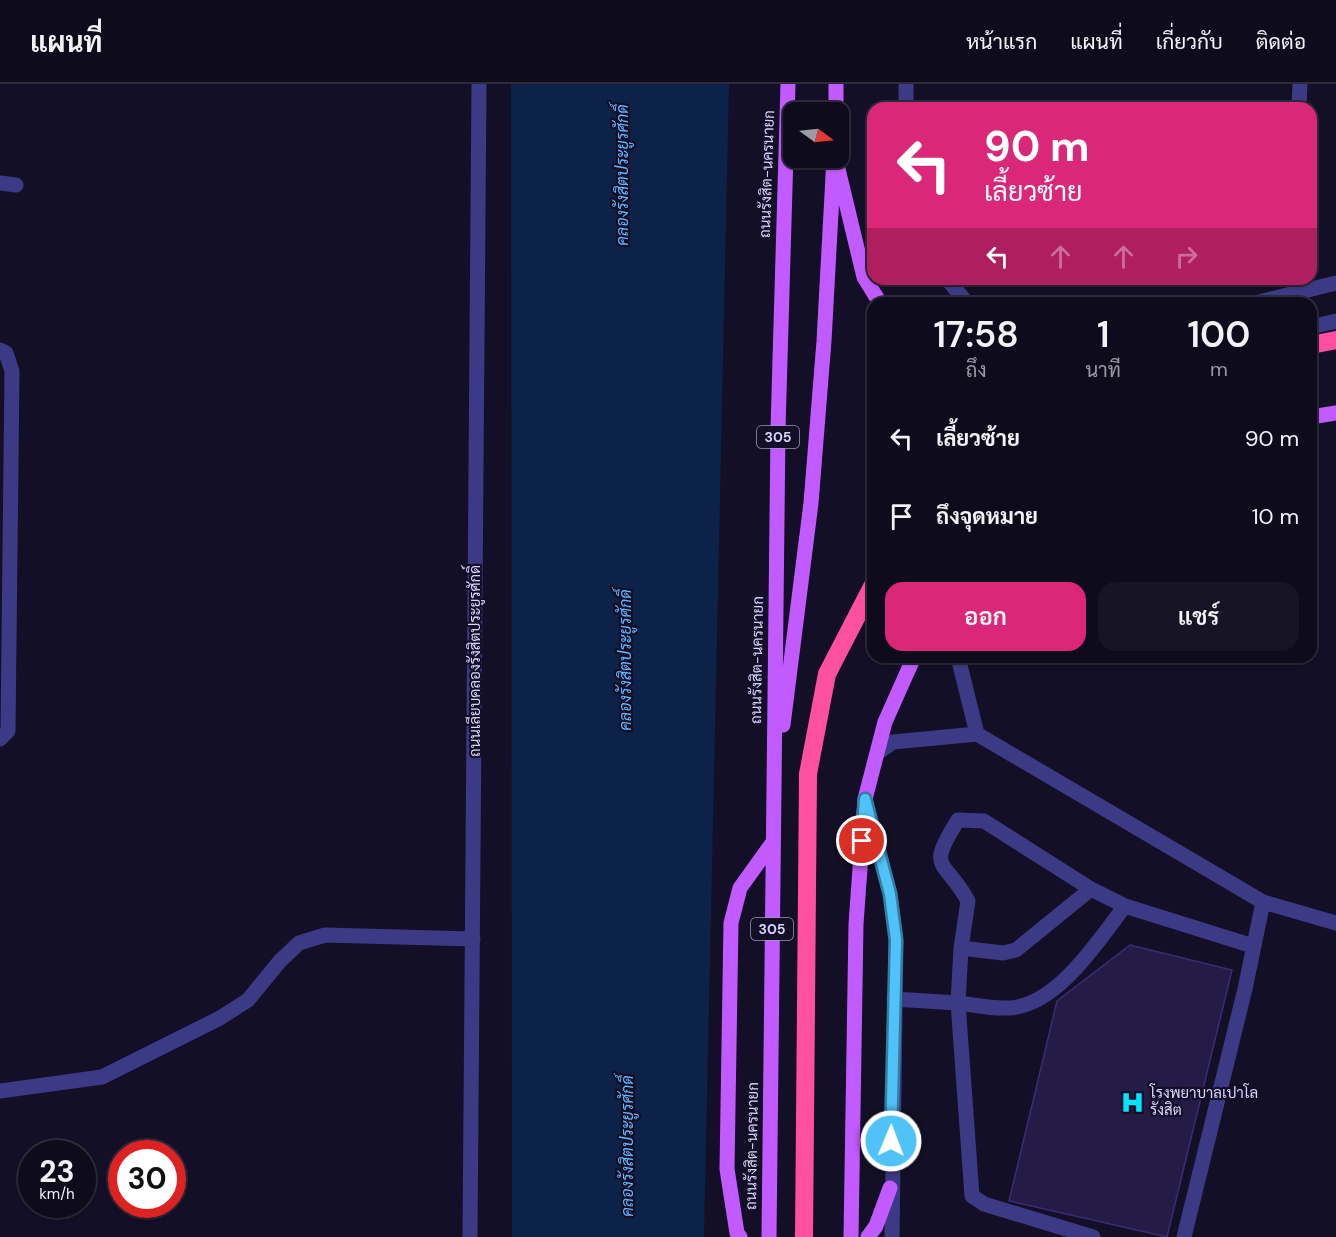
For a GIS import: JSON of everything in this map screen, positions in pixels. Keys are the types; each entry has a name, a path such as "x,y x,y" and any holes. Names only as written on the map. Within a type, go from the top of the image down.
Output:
{"highway":[{"path":"1317,344 1336,340"},
{"path":"804,1237 808,774 826,674 867,596"}],"main road":[{"name":"ถนนรังสิต-นครนายก","path":"769,1237 778,429 788,84"},
{"path":"836,102 837,84"},
{"path":"774,790 811,503 834,168"},
{"path":"837,168 867,283"},
{"path":"1317,416 1336,413"},
{"path":"851,1237 856,924 865,799 885,722 911,663"},
{"path":"740,1237 737,1233 727,1168 731,923 740,888 772,842"},
{"path":"868,1237 876,1226 890,1188"}],"street":[{"name":"ถนนเลียบคลองรังสิตประยูรศักดิ์","path":"470,1237 479,84"},
{"path":"906,84 906,102"},
{"path":"1299,102 1300,84"},
{"path":"0,183 16,185"},
{"path":"1279,297 1336,283"},
{"path":"952,285 962,297"},
{"path":"1317,326 1336,321"},
{"path":"0,350 6,353 12,371 8,731 0,739"},
{"path":"959,663 977,734"},
{"path":"877,753 893,742 977,734 1263,902 1336,923"},
{"path":"865,799 890,894 896,940 890,1188 892,1237"},
{"path":"1094,1237 984,1204 972,1196 958,1003 961,948 968,901 943,870 940,859 942,845 958,820 984,822 1091,889 1125,906 1253,946"},
{"path":"961,948 1004,953 1016,950 1091,889"},
{"path":"1184,1237 1243,999 1263,902"},
{"path":"894,999 1010,1008 1039,1001 1078,966 1125,906"},
{"path":"0,1091 102,1077 220,1017 248,1000 280,961 299,943 325,935 473,939"}],"water":[{"name":"คลองรังสิตประยูรศักดิ์","path":"511,84 729,84 704,1237 512,1237"}],"building":[{"path":"1130,945 1232,970 1167,1237 1009,1201 1057,1001"}],"place":[{"name":"โรงพยาบาลเปาโล รังสิต","path":"1132,1102"}],"route":[{"path":"862,841 865,799 890,894 896,940 891,1141"}]}
